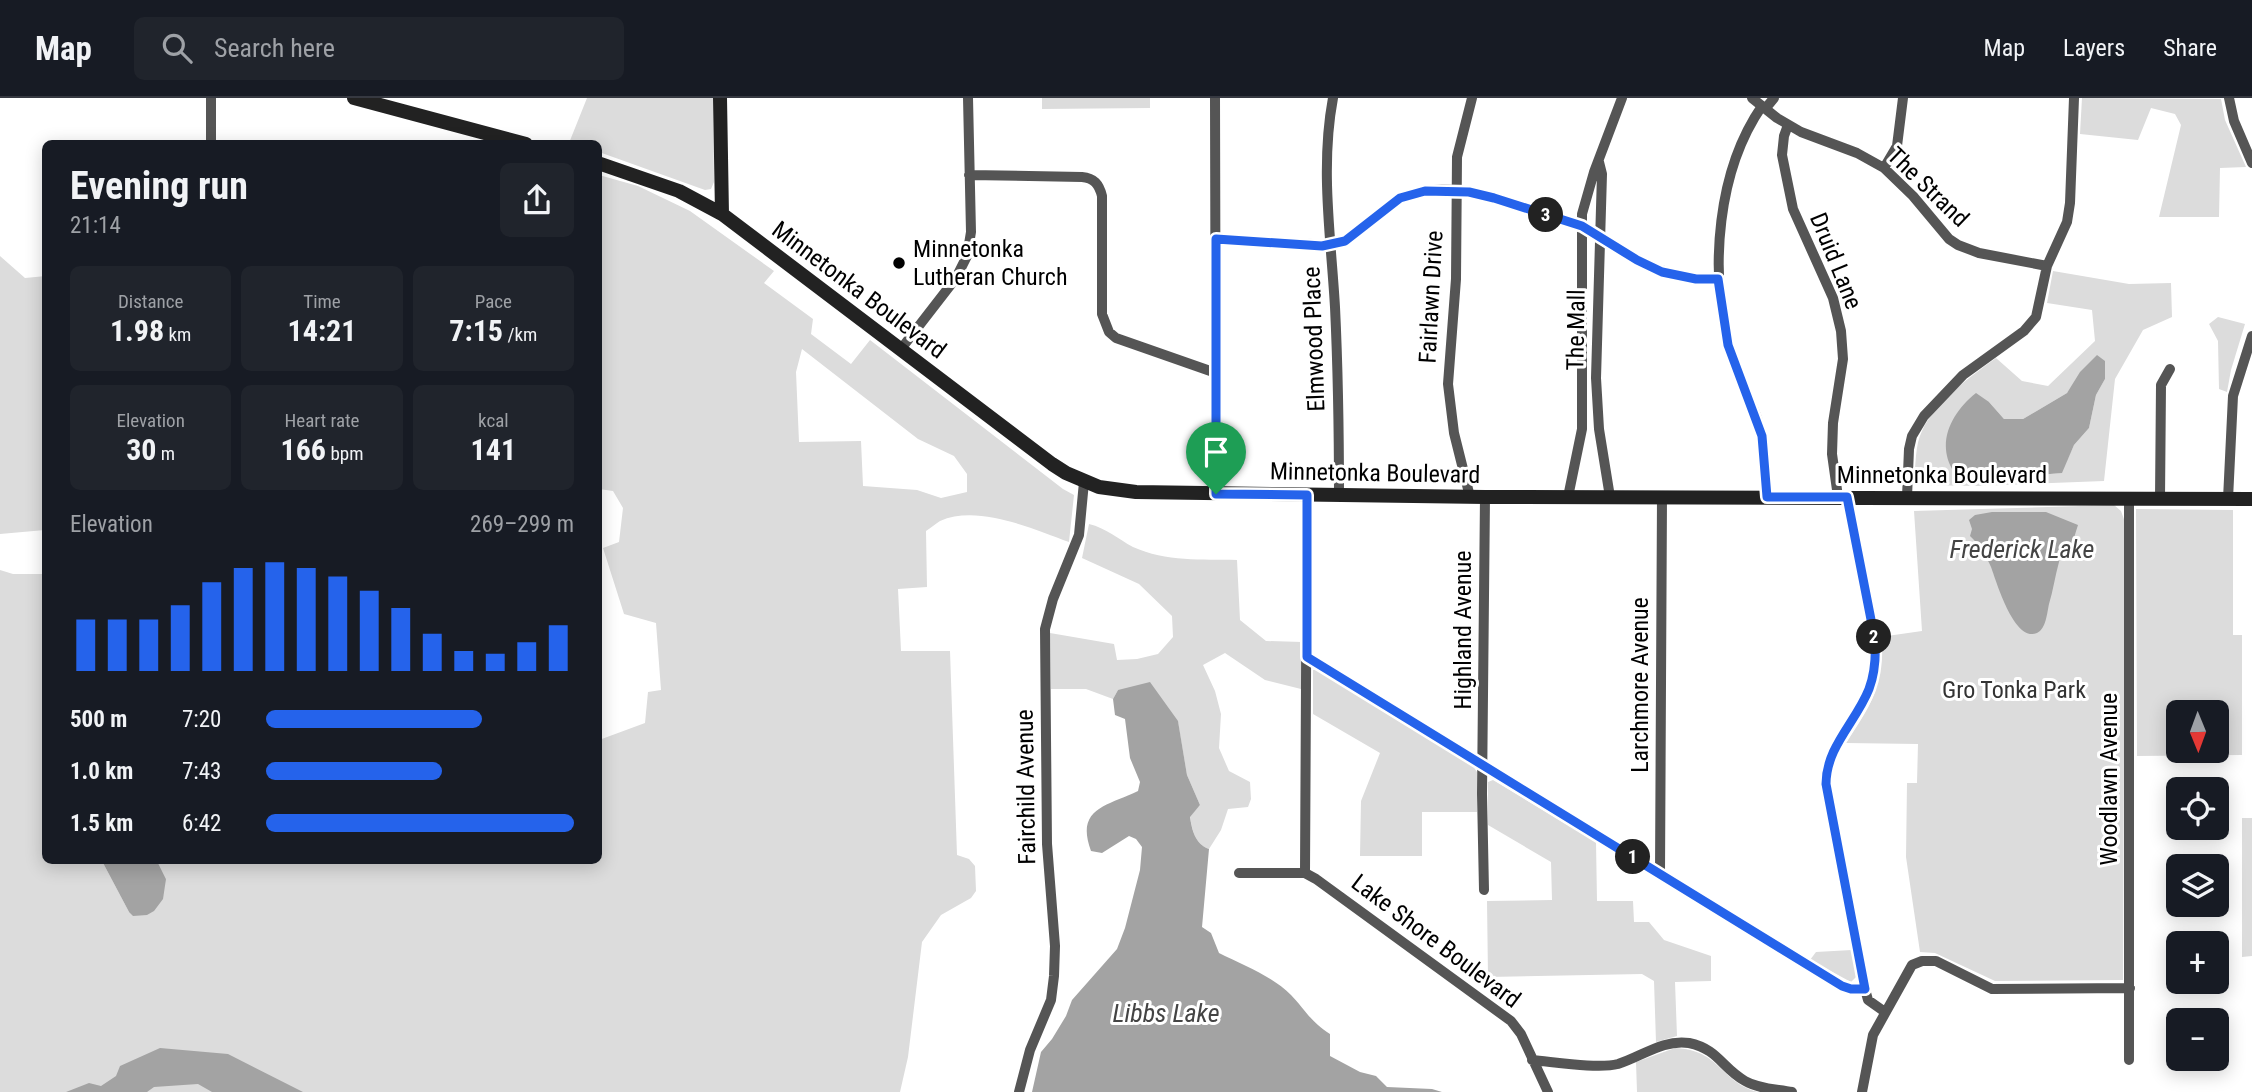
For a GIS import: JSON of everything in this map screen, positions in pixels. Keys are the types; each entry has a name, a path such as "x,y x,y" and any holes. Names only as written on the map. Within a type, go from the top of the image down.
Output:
{"main road":[{"path":"354,98 490,139"},
{"path":"720,98 722,214"},
{"name":"Minnetonka Boulevard","path":"602,164 679,191 722,214 1052,464 1084,482 1126,491 1477,497 2252,499"}],"street":[{"path":"211,98 211,140"},
{"path":"901,349 956,278 967,256 971,232 968,98"},
{"path":"1215,98 1216,494"},
{"name":"Elmwood Place","path":"1333,98 1327,145 1338,363 1339,496"},
{"name":"Fairlawn Drive","path":"1472,98 1457,157 1456,279 1448,384 1454,433 1477,497"},
{"name":"The Mall","path":"1568,497 1582,429 1582,214 1594,172 1622,98"},
{"name":"The Strand","path":"1752,98 1788,125 1857,153 1884,169 1913,196 1949,239 1958,245 1979,253 2047,266"},
{"path":"1767,497 1762,436 1728,345 1718,279 1720,227 1729,182 1744,139 1764,108 1774,98"},
{"path":"1884,169 1897,146 1903,98"},
{"path":"1907,497 1909,449 1918,425 1963,375 2031,324 2038,310 2047,266 2067,222 2074,98"},
{"path":"2230,98 2234,121 2252,163"},
{"name":"Druid Lane","path":"1788,125 1782,155 1793,209 1833,298 1841,331 1843,359 1833,424 1832,454 1875,640 1876,656 1869,689 1830,757 1826,771 1826,784 1865,989"},
{"name":"The Mall","path":"1599,162 1602,174 1596,378 1599,429 1610,497"},
{"path":"969,175 1089,177 1096,182 1102,196 1102,314 1109,332 1124,342 1216,373"},
{"path":"1216,239 1331,244 1353,236 1400,198 1425,191 1457,191 1478,194 1582,226 1662,272 1696,279 1718,279"},
{"path":"2228,499 2233,396 2252,336"},
{"path":"2160,498 2161,385 2170,369"},
{"name":"Fairchild Avenue","path":"1019,1092 1030,1050 1051,1000 1054,976 1055,946 1047,844 1045,629 1053,599 1079,535 1084,482"},
{"path":"1239,873 1306,873 1307,495"},
{"name":"Highland Avenue","path":"1477,497 1484,890"},
{"name":"Larchmore Avenue","path":"1660,873 1662,497"},
{"name":"Woodlawn Avenue","path":"2129,498 2129,1060"},
{"path":"1307,657 1842,986 1865,989 1868,1000 1885,1012"},
{"name":"Lake Shore Boulevard","path":"1306,873 1511,1021 1521,1034 1548,1092"},
{"path":"1862,1092 1873,1035 1912,965 1922,961 1937,961 1992,989 2130,988"},
{"path":"1532,1060 1617,1064 1674,1042 1687,1043 1712,1051 1745,1081 1755,1086 1792,1092"}],"green space":[{"path":"587,98 713,98 714,182 711,189 705,190 602,153 602,140 570,140"},
{"path":"1042,98 1150,98 1150,108 1042,109"},
{"path":"2082,98 2221,99 2225,120 2246,167 2220,168 2219,217 2159,217 2181,125 2175,114 2151,108 2138,140 2080,134"},
{"path":"602,176 638,186 690,211 774,271 764,283 813,319 811,334 851,364 870,340 1074,495 1069,542 1022,525 988,517 955,516 940,521 926,531 927,587 898,589 901,651 950,651 957,855 969,859 975,866 976,891 971,898 941,915 922,942 908,1057 900,1092 0,1092 0,570 13,574 42,574 42,864 104,864 129,912 166,879 158,864 602,864 602,739 645,723 648,692 661,690 656,623 624,614 603,548 619,542 623,508 613,491 602,489","holes":["802,349 918,439 954,456 967,474 967,492 941,498 917,490 863,486 861,441 799,442 796,372"]},
{"path":"0,256 25,278 42,276 42,530 0,534"},
{"path":"2053,271 2129,284 2171,283 2172,317 2143,330 2115,379 2104,481 1978,486 1918,485 1914,480 1917,448 1922,431 1936,410 1965,381 1996,358 2022,381 2048,386 2095,341 2092,310 2047,303","holes":["2105,379 2096,395 2089,428 2074,445 2061,473 2015,477 1973,476 1989,402 2004,419 2023,419 2067,393 2073,385"]},
{"path":"2218,317 2245,324 2227,392 2219,389 2218,341 2209,324"},
{"name":"Gro Tonka Park","path":"2114,505 2121,511 2125,522 2123,980 1995,981 1935,953 1920,952 1906,857 1907,783 1917,783 1918,744 1846,743 1869,705 1878,682 1880,637 1922,631 1914,511"},
{"path":"2136,509 2233,510 2233,635 2242,635 2242,755 2230,755 2230,700 2166,700 2166,756 2137,756"},
{"path":"1089,524 1133,547 1158,555 1184,559 1237,560 1240,620 1266,641 1302,642 1301,689 1265,680 1225,653 1203,665 1215,691 1221,714 1219,748 1229,771 1250,782 1251,799 1248,807 1228,809 1221,830 1209,849 1197,840 1192,826 1190,816 1200,805 1187,775 1178,722 1118,690 1113,699 1086,689 1051,689 1050,633 1114,644 1117,660 1158,654 1173,637 1172,616 1139,584 1082,558"},
{"path":"1317,669 1473,766 1477,772 1477,812 1422,812 1422,856 1360,856 1361,801 1380,753 1313,714 1313,670"},
{"path":"1493,780 1596,842 1597,901 1633,901 1634,922 1649,922 1664,940 1711,956 1711,981 1675,982 1677,1036 1656,1042 1654,981 1642,974 1488,977 1487,901 1552,900 1551,862 1488,825 1488,782"},
{"path":"2242,818 2252,818 2252,956 2242,957"},
{"path":"1852,950 1856,977 1851,982 1810,960 1816,952"},
{"path":"1675,1048 1702,1054 1735,1081 1758,1092 1637,1092 1636,1062"}],"water":[{"path":"2097,355 2105,361 2105,379 2096,395 2089,428 2074,445 2062,473 1994,476 1954,472 1946,450 1946,439 1953,419 1976,393 1989,402 2004,419 2023,419 2067,393 2080,372"},
{"name":"Frederick Lake","path":"1992,512 2046,512 2078,525 2071,545 2060,560 2046,620 2037,633 2029,634 2014,620 1987,559 1970,536 1972,529 1969,520 1975,515"},
{"name":"Libbs Lake","path":"1150,682 1178,721 1187,775 1200,805 1190,817 1197,840 1209,849 1202,927 1211,933 1219,953 1266,977 1291,995 1313,1021 1330,1034 1330,1056 1360,1072 1376,1076 1387,1087 1442,1092 1032,1092 1041,1052 1066,1016 1072,1000 1117,949 1125,928 1140,870 1142,847 1136,839 1129,836 1102,853 1091,851 1087,826 1097,810 1138,791 1140,782 1130,758 1125,719 1115,715 1113,699 1118,690"},
{"path":"104,864 158,864 166,879 163,899 154,911 147,915 133,916"},
{"path":"160,1048 228,1054 303,1092 212,1092 198,1084 154,1087 147,1092 66,1092 89,1083 101,1086 116,1076 120,1066"}],"place":[{"name":"Minnetonka Lutheran Church","path":"899,263"}],"route":[{"path":"1425,191 1457,191 1478,194 1582,226 1662,272 1696,279 1718,279 1728,345 1762,436 1767,497 1847,497 1876,656 1869,689 1830,757 1826,784 1865,989 1842,986 1307,657 1307,495 1216,494 1216,239 1322,246 1345,241 1400,198 1425,191"}]}
